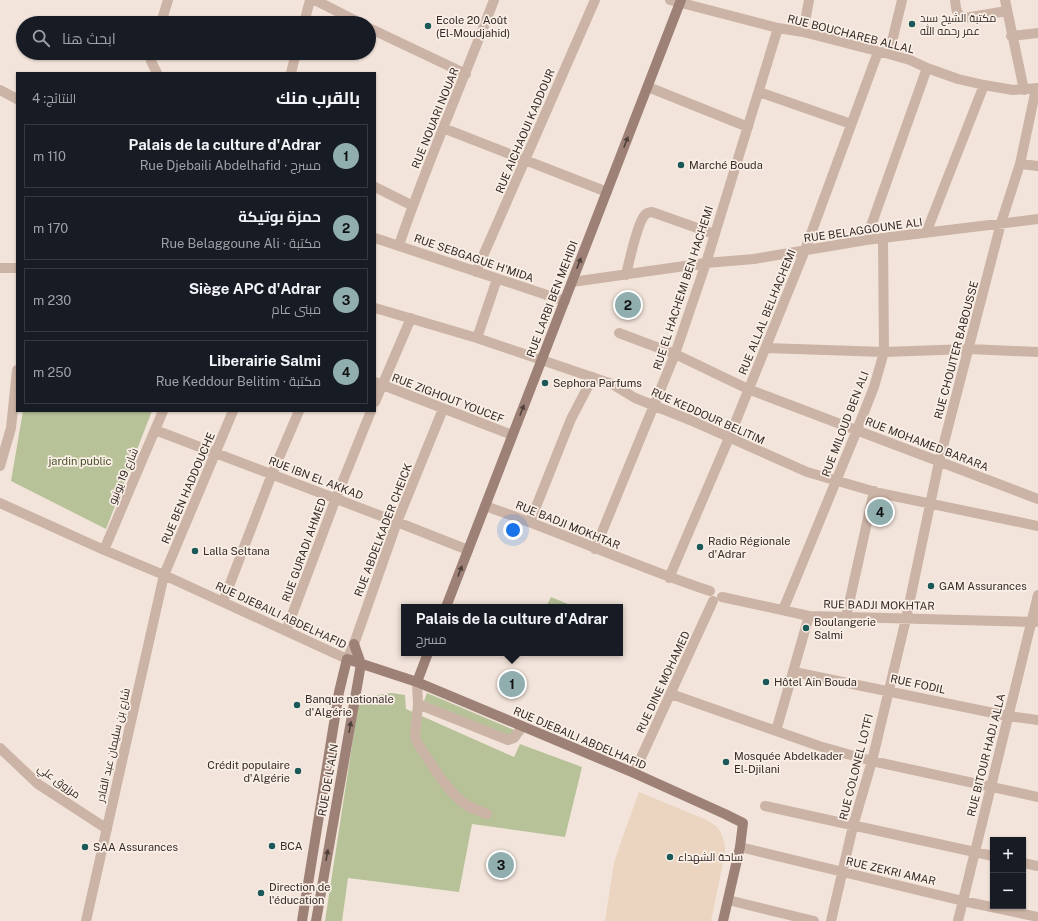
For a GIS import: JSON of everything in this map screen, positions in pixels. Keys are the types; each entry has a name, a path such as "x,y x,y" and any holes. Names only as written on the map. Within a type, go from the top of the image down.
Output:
{"street":[{"path":"163,16 168,0"},
{"path":"306,16 310,0"},
{"path":"315,0 346,16"},
{"name":"RUE NOUARI NOUAR","path":"399,245 412,206 466,74 494,0"},
{"name":"RUE AICHAOUI KADDOUR","path":"476,272 595,0"},
{"path":"803,32 809,0"},
{"path":"889,54 902,0"},
{"path":"955,0 957,12 960,17 964,18 1007,12"},
{"path":"1004,0 1024,90"},
{"name":"RUE BOUCHAREB ALLAL","path":"677,1 778,28 803,32 889,54 910,60 927,68 984,85 1013,90 1037,88"},
{"name":"RUE LARBI BEN MEHIDI","path":"447,604 648,87 677,1"},
{"name":"RUE EL HACHEMI BEN HACHEMI","path":"595,549 655,406 675,354 706,263 778,28"},
{"path":"376,31 466,74"},
{"path":"1012,36 1038,32"},
{"name":"RUE ALLAL BELHACHEMI","path":"669,578 729,438 805,250 878,52"},
{"path":"151,60 156,72"},
{"path":"291,72 294,60"},
{"path":"866,240 927,68"},
{"path":"926,233 984,85"},
{"path":"648,87 748,127"},
{"name":"RUE CHOUITER BABOUSSE","path":"906,619 939,462 1001,223 1020,164 1037,88"},
{"path":"0,90 16,98"},
{"path":"759,92 851,124"},
{"path":"443,128 607,192"},
{"path":"1020,164 1038,166"},
{"path":"376,188 412,206"},
{"path":"626,275 640,224 643,216 649,212 714,234"},
{"name":"RUE BELAGGOUNE ALI","path":"572,282 706,263 754,259 866,240 1038,219"},
{"name":"RUE SEBGAGUE H'MIDA","path":"376,238 565,301"},
{"name":"RUE MILOUD BEN ALI","path":"783,610 874,387 884,352 883,238"},
{"path":"0,268 16,268"},
{"path":"477,338 498,279"},
{"name":"RUE KEDDOUR BELITIM","path":"376,308 477,338 593,377 614,385 627,394 690,420 799,469 835,481 930,504 1038,526"},
{"path":"376,398 379,384 411,318"},
{"name":"RUE MOHAMED BARARA","path":"619,333 675,354 748,389 1038,499"},
{"path":"766,348 884,352 969,349 1038,352"},
{"path":"530,522 571,419 593,377"},
{"path":"0,466 11,428 16,380"},
{"name":"RUE ZIGHOUT YOUCEF","path":"379,384 512,436"},
{"name":"RUE ABDELKADER CHEICK","path":"347,659 354,644 397,522 443,409"},
{"name":"شارع 19 يونيو","path":"104,550 162,412"},
{"name":"RUE BEN HADDOUCHE","path":"164,575 233,412"},
{"path":"223,602 272,474 299,412"},
{"name":"RUE GURADI AHMED","path":"286,630 371,412"},
{"name":"RUE IBN EL AKKAD","path":"155,430 336,498 468,550"},
{"path":"846,617 874,491"},
{"name":"RUE DJEBAILI ABDELHAFID","path":"0,503 104,550 164,575 347,659 416,682 634,773 725,814 744,823 740,847"},
{"name":"RUE BADJI MOKHTAR","path":"485,506 530,522 715,596 810,616 1035,622"},
{"name":"شارع بن سليمان عبد القادر","path":"86,921 164,575"},
{"name":"RUE BITOUR HADJ ALLA","path":"958,921 1008,716 1035,622 1038,595"},
{"name":"RUE DINE MOHAMED","path":"634,773 715,596"},
{"path":"776,731 810,616"},
{"name":"RUE COLONEL LOTFI","path":"831,921 853,826 872,761 906,619"},
{"name":"RUE DE L'ALN","path":"316,921 361,664 354,644"},
{"path":"427,656 416,682 418,704 415,737 418,744 455,795 465,804 487,814"},
{"name":"RUE DE L'ALN","path":"302,921 339,692 347,659"},
{"name":"RUE FODIL","path":"794,672 888,690 1008,716 1038,720"},
{"path":"671,694 819,746 872,761 1038,797"},
{"path":"418,704 508,740 514,738 522,727"},
{"name":"مرزوق علي","path":"0,748 38,784 107,829"},
{"path":"765,806 990,855"},
{"path":"723,921 740,847"},
{"name":"RUE ZEKRI AMAR","path":"740,847 963,901 1038,917"},
{"path":"1026,864 1038,866"},
{"path":"309,877 323,879"},
{"path":"728,900 814,921"}],"green space":[{"name":"jardin public","path":"23,412 152,412 106,529 11,481"},
{"path":"551,597 568,604 548,604"},
{"path":"392,693 405,695 406,709 514,757 520,744 582,767 565,837 472,824 459,892 348,878 342,921 325,921 358,706 374,696"},
{"path":"427,693 514,730 510,738 424,701"}],"shaded area":[{"name":"ساحة الشهداء","path":"639,792 707,820 717,827 721,833 725,845 725,853 711,921 605,921 614,863"}],"place":[{"name":"مكتبة الشيخ سيد عمر رحمه الله","path":"912,24"},
{"name":"Ecole 20 Août (El-Moudjahid)","path":"428,26"},
{"name":"Marché Bouda","path":"681,165"},
{"name":"حمزة بوتيكة","path":"628,305"},
{"name":"Sephora Parfums","path":"545,383"},
{"name":"Liberairie Salmi","path":"880,512"},
{"name":"Radio Régionale d'Adrar","path":"700,547"},
{"name":"Lalla Seltana","path":"195,551"},
{"name":"GAM Assurances","path":"931,586"},
{"name":"Boulangerie Salmi","path":"806,628"},
{"name":"Hôtel Ain Bouda","path":"766,682"},
{"name":"Palais de la culture d'Adrar","path":"512,684"},
{"name":"Banque nationale d'Algérie","path":"297,705"},
{"name":"Mosquée Abdelkader El-Djilani","path":"726,762"},
{"name":"Crédit populaire d'Algérie","path":"298,771"},
{"name":"BCA","path":"272,846"},
{"name":"SAA Assurances","path":"85,847"},
{"name":"ساحة الشهداء","path":"670,857"},
{"name":"Siège APC d'Adrar","path":"501,865"},
{"name":"Direction de l'éducation","path":"261,893"}]}
